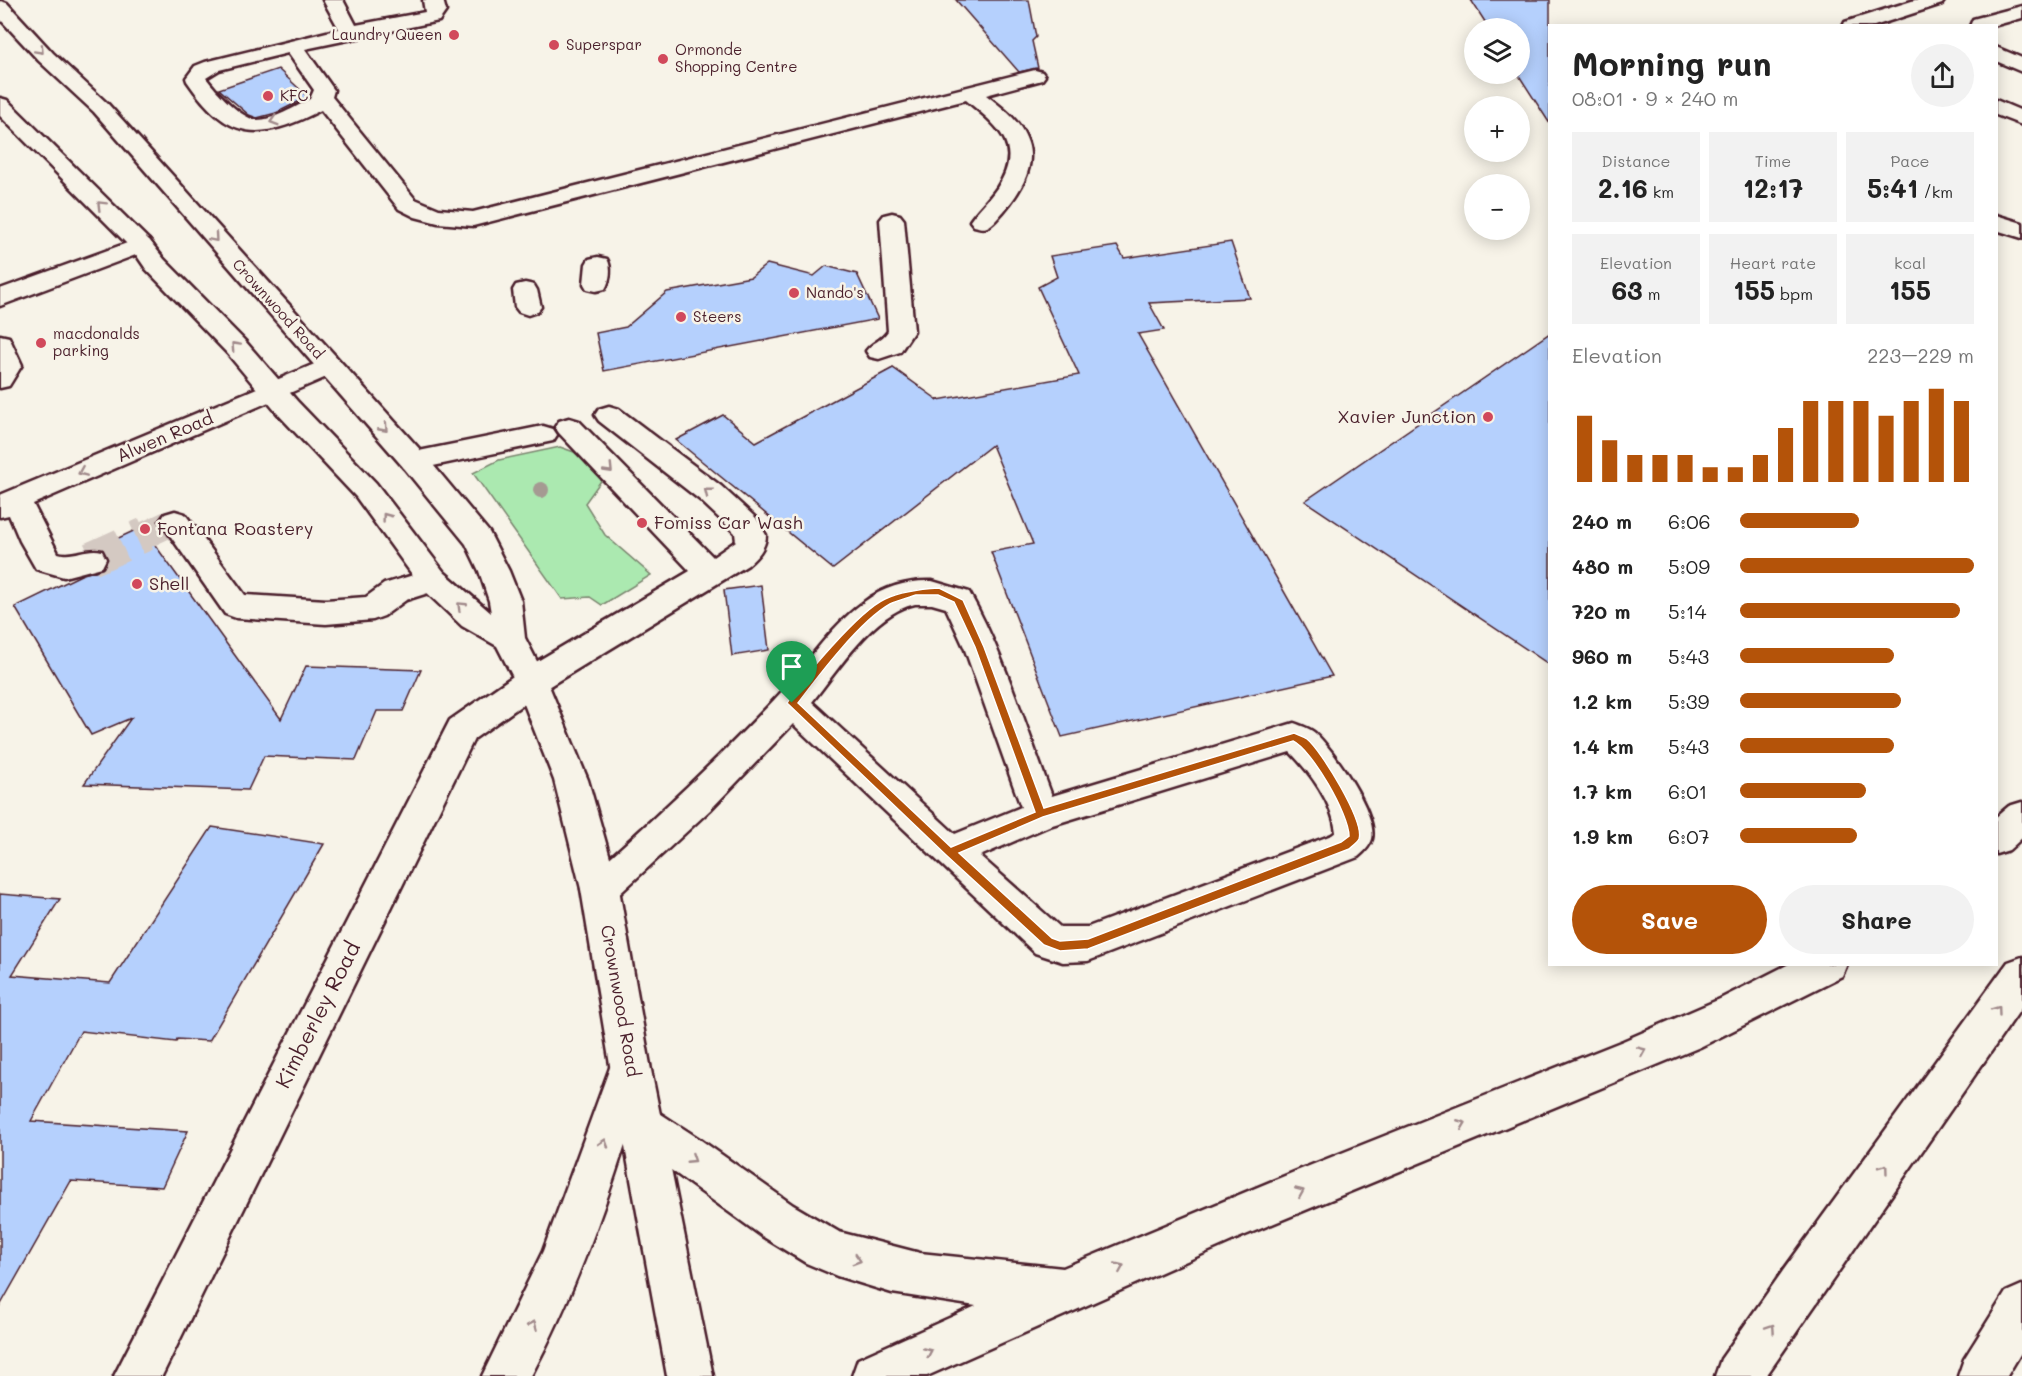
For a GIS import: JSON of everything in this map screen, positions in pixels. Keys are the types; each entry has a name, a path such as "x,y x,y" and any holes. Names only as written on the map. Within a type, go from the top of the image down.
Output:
{"main road":[{"path":"333,0 350,32"},
{"path":"292,45 323,86 322,98 312,107 289,117 262,125 250,125 220,106 196,81 202,70 212,66 292,45 350,32 432,17 436,11 433,0"},
{"path":"1858,24 1935,0"},
{"name":"Crownwood Road","path":"0,7 46,57 100,108 414,461 478,539 505,601 509,638 531,681 571,780 600,889 630,1065 690,1376"},
{"path":"1980,24 1980,22 2022,12"},
{"path":"1998,54 2021,66"},
{"path":"322,98 407,204 425,214 446,219 472,219 1035,76"},
{"path":"971,93 1012,130 1020,152 1019,171 1004,197 982,220"},
{"path":"0,104 141,245 155,264 267,381 287,407 366,490 433,580 473,618 509,638"},
{"path":"1998,107 2022,119"},
{"path":"879,351 891,346 901,331 892,220"},
{"path":"1998,223 2022,231"},
{"path":"0,298 141,245"},
{"path":"0,343 9,365 0,380"},
{"name":"Alwen Road","path":"6,497 322,358"},
{"name":"Kimberley Road","path":"137,1376 462,730 531,681 737,557 750,544 751,535 748,526 729,508 609,415"},
{"path":"414,461 556,431 710,573"},
{"path":"6,497 47,561 64,566 91,559"},
{"path":"175,521 236,606 326,612 373,608 394,592 433,580"},
{"path":"600,889 715,785 792,703 813,675 868,615 888,601 916,592 939,591 958,600 980,647 1041,814"},
{"path":"792,703 950,852 1048,941 1060,946 1088,944 1345,846 1354,838 1354,828 1350,814 1309,747 1294,737 1041,814 950,852"},
{"path":"1998,837 2022,817"},
{"path":"875,1376 1066,1290 1407,1146 1648,1049 1794,983 1824,966"},
{"path":"1738,1376 2022,975"},
{"path":"505,1376 526,1341 568,1244 630,1065"},
{"path":"643,1127 721,1178 784,1226 835,1253 898,1272 960,1283 1066,1290"},
{"path":"1982,1376 2022,1308"}],"green space":[{"path":"560,447 574,452 603,478 585,503 605,535 651,575 602,605 590,597 562,599 473,473 499,460"}],"building":[{"path":"956,0 1029,0 1036,37 1032,41 1038,68 1019,72"},
{"path":"1471,0 1550,0 1548,121 1524,84 1530,84 1530,18 1483,18"},
{"name":"KFC","path":"278,69 308,97 276,113 257,118 249,115 219,89"},
{"path":"1231,242 1250,298 1149,303 1164,330 1138,334 1332,676 1062,737 991,552 1033,544 992,445 833,569 676,440 723,415 756,442 893,368 938,400 1079,375 1038,287 1057,277 1050,256 1117,246 1124,258"},
{"path":"767,264 814,276 826,266 857,274 878,319 604,371 596,333 626,327 667,292 751,277"},
{"name":"Xavier Junction","path":"1548,334 1548,664 1305,501"},
{"path":"142,527 281,719 306,666 421,670 403,711 377,711 356,760 264,756 248,790 84,784 131,718 91,735 15,607 83,574 103,569 108,558 104,550 97,548"},
{"path":"761,585 769,650 732,656 724,590"},
{"path":"212,827 324,844 209,1041 177,1039 176,1042 81,1031 31,1121 188,1131 162,1187 71,1181 0,1306 0,894 60,899 12,975 110,983"}],"tunnel":[{"path":"143,536 175,521"},
{"path":"91,559 146,534"}],"place":[{"name":"Laundry Queen","path":"454,35"},
{"name":"Superspar","path":"554,45"},
{"name":"Ormonde Shopping Centre","path":"663,59"},
{"name":"KFC","path":"268,96"},
{"name":"Nando's","path":"794,293"},
{"name":"Steers","path":"681,317"},
{"name":"macdonalds parking","path":"41,343"},
{"name":"Xavier Junction","path":"1488,417"},
{"name":"Fomiss Car Wash","path":"642,523"},
{"name":"Fontana Roastery","path":"145,529"},
{"name":"Shell","path":"137,584"}],"route":[{"path":"792,703 813,675 868,615 888,601 916,592 939,591 958,600 980,647 1041,814 995,833 950,852 1048,941 1060,946 1088,944 1345,846 1354,838 1350,814 1309,747 1294,737 1041,814 950,852 792,703"}]}
